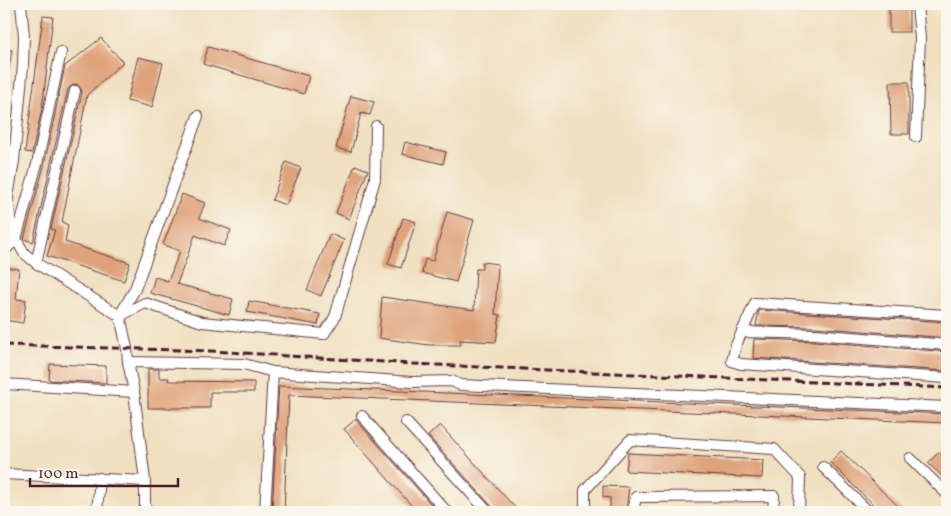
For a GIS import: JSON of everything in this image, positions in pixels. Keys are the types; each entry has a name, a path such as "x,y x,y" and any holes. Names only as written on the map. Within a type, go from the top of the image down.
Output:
{"street":[{"path":"7,219 8,197 15,152 24,36 21,4"},
{"path":"916,137 920,38 917,4"},
{"path":"4,251 16,239 37,164 61,52"},
{"path":"36,262 75,91"},
{"path":"120,316 135,290 198,116"},
{"path":"120,316 145,303 202,322 324,334 336,317 375,178 376,126"},
{"path":"4,209 24,253 120,316 128,348 128,362 134,392 145,481 145,512"},
{"path":"947,315 755,303 736,346 732,361 741,364 947,378"},
{"path":"743,332 815,334 947,345"},
{"path":"128,362 244,364 273,372 412,382 452,381 460,385 947,407"},
{"path":"265,512 273,372"},
{"path":"4,384 134,392"},
{"path":"362,416 447,512"},
{"path":"406,422 488,512"},
{"path":"585,512 586,490 630,440 774,448 800,477 799,512"},
{"path":"910,458 947,494"},
{"path":"823,467 869,512"},
{"path":"4,474 145,481"},
{"path":"97,512 100,478"},
{"path":"633,512 636,498 774,496 773,512"}],"building":[{"path":"889,7 909,7 909,32 889,32"},
{"path":"43,16 53,17 42,109 32,153 25,152"},
{"path":"101,38 123,62 87,95 62,222 68,225 65,242 130,263 124,281 47,256 55,230 51,229 82,93 77,84 68,89 33,242 24,239 44,166 65,66"},
{"path":"208,47 309,76 304,94 203,64"},
{"path":"4,49 12,50 8,74 4,74"},
{"path":"138,57 163,63 152,107 127,101"},
{"path":"890,82 909,82 909,134 891,134"},
{"path":"351,96 374,102 370,115 361,113 351,152 336,148"},
{"path":"405,142 446,152 443,164 402,154"},
{"path":"286,162 301,168 286,205 272,200"},
{"path":"355,165 368,170 349,219 336,213"},
{"path":"182,194 205,203 199,218 231,230 224,246 195,235 177,284 233,299 229,315 150,293 155,277 168,281 180,251 163,245"},
{"path":"447,212 474,220 456,282 422,273 425,259 433,261"},
{"path":"403,218 416,222 401,268 388,264"},
{"path":"330,234 344,240 321,296 307,290"},
{"path":"482,262 498,264 495,314 500,315 496,342 460,340 461,345 429,345 379,338 382,297 474,310 476,269 482,269"},
{"path":"4,267 19,269 16,299 26,300 23,323 4,320"},
{"path":"249,301 320,314 318,325 247,312"},
{"path":"759,310 947,322 947,338 815,327 756,326"},
{"path":"754,339 815,341 947,352 947,371 753,358"},
{"path":"50,364 106,366 106,383 49,380"},
{"path":"148,369 159,369 159,378 169,378 168,381 254,382 254,392 210,392 210,408 148,408"},
{"path":"279,386 947,414 947,423 289,395 284,512 272,512"},
{"path":"356,419 438,512 417,512 344,429"},
{"path":"440,425 519,512 497,512 428,436"},
{"path":"841,451 904,512 881,512 854,486 830,462"},
{"path":"939,452 947,459 947,481 928,463"},
{"path":"628,453 763,460 762,478 626,471"},
{"path":"603,486 629,487 626,512 610,512 610,498 603,497"}],"railway":[{"path":"4,345 212,351 413,364 947,388"}]}
